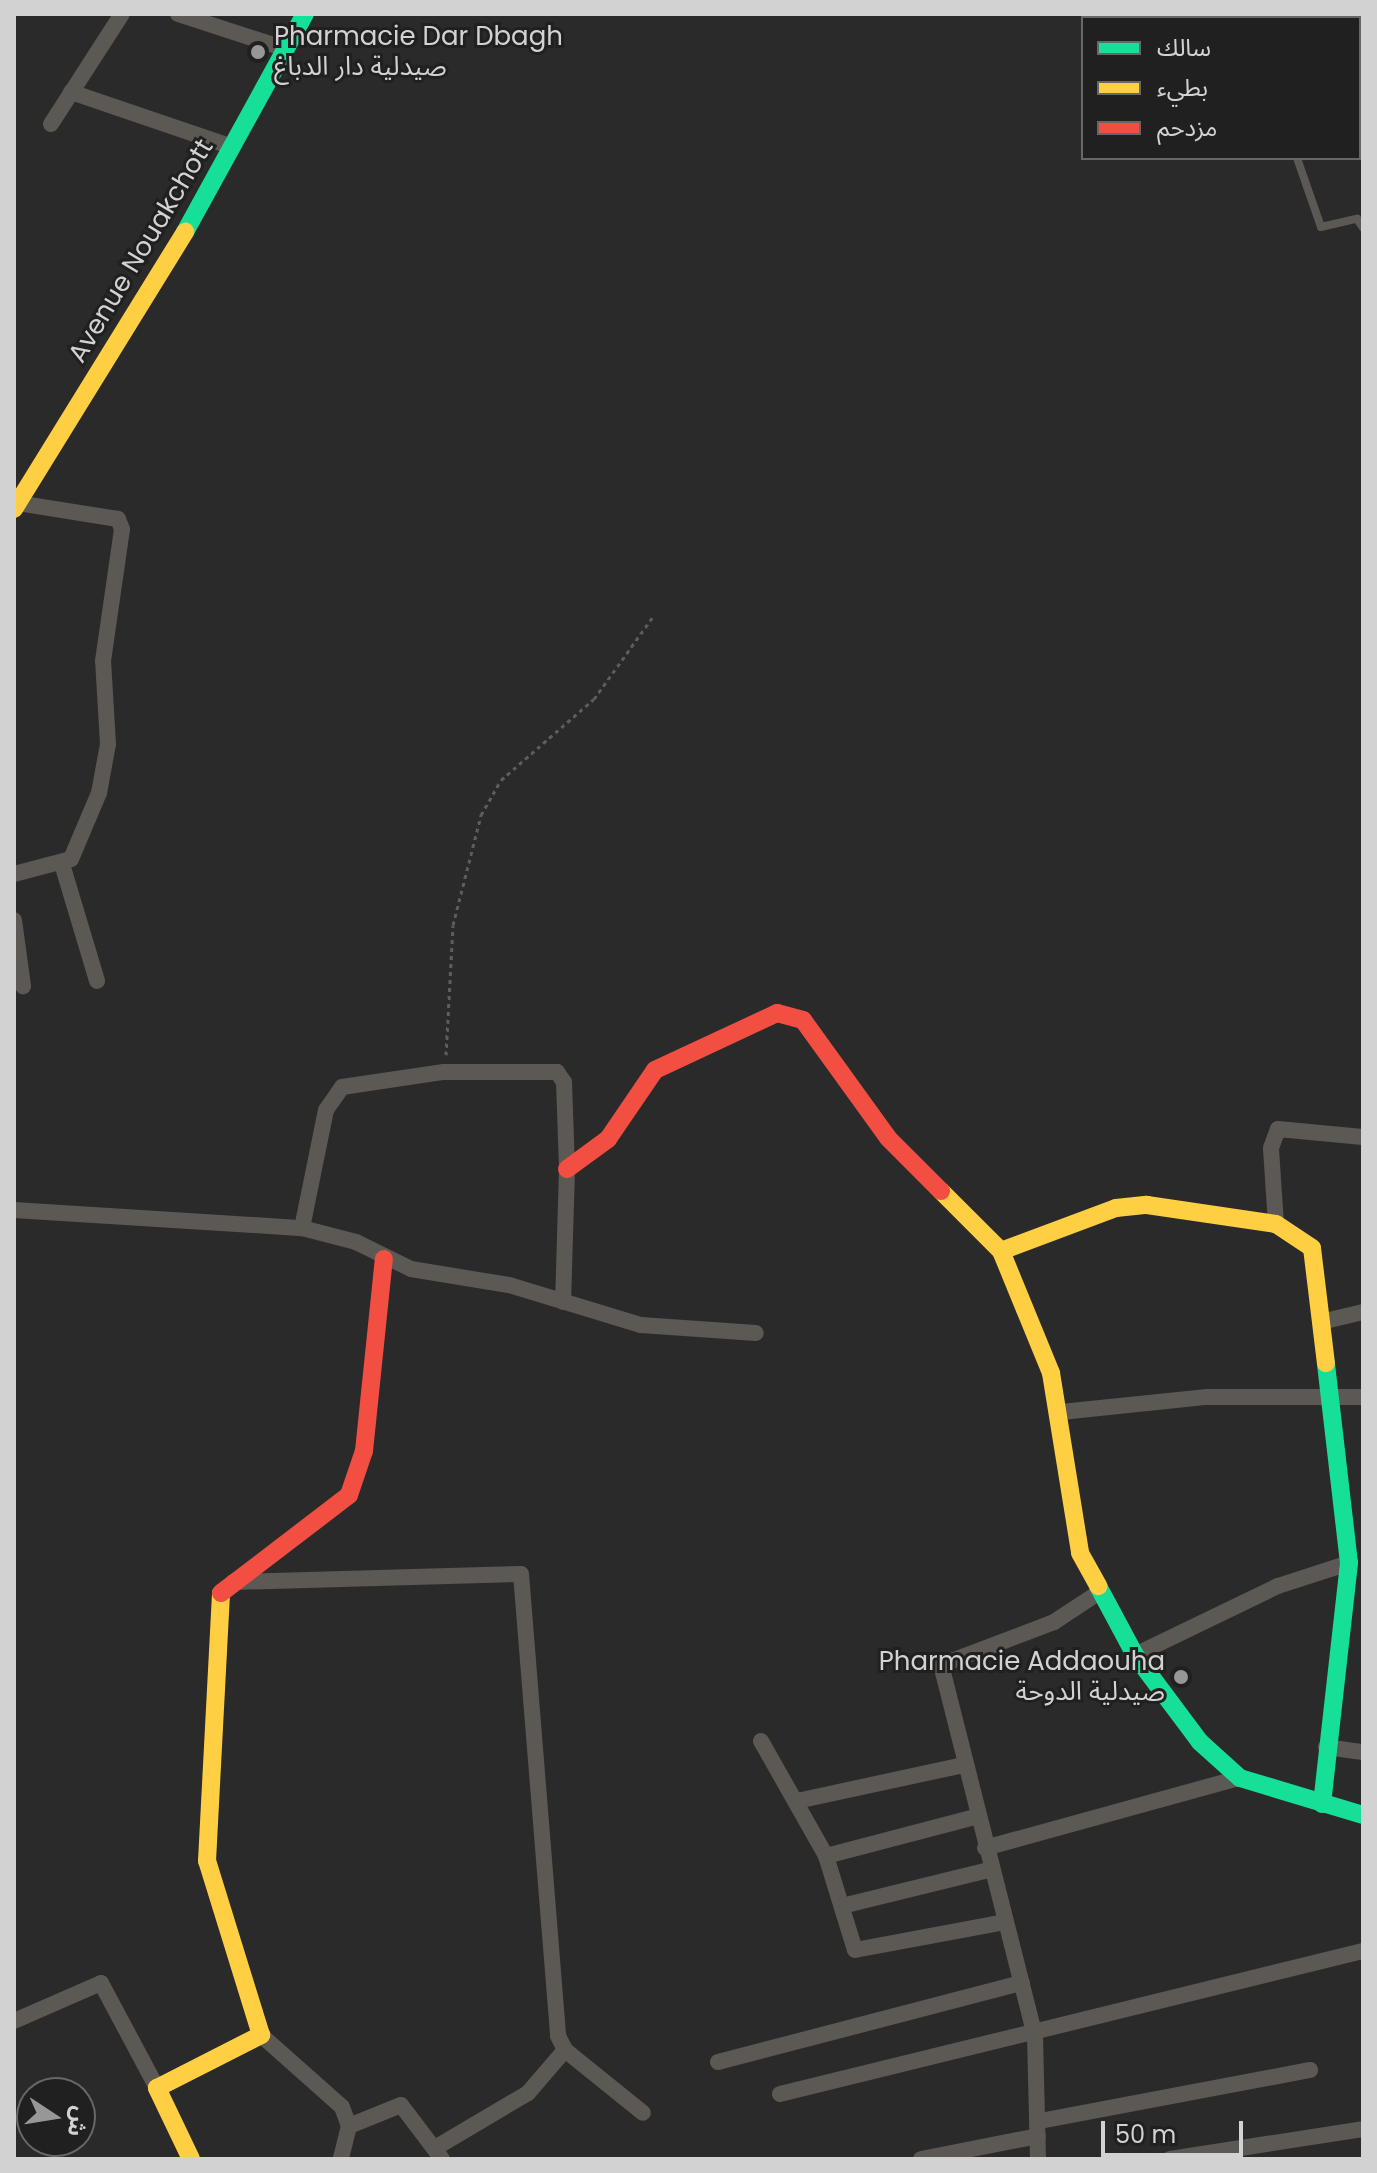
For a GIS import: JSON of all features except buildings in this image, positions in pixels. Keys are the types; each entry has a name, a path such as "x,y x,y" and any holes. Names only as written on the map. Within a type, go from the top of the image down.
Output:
{"street":[{"path":"51,124 122,14"},
{"path":"178,14 286,49"},
{"name":"Avenue Nouakchott","path":"16,506 233,147 305,14"},
{"path":"71,92 233,147"},
{"path":"14,874 62,864 73,856 104,776 103,661 122,522 16,506"},
{"path":"62,864 97,981"},
{"path":"14,920 23,986"},
{"path":"567,1169 608,1139 655,1070 787,1012 819,1036 888,1138 1001,1251 1046,1353 1061,1412 1075,1538 1098,1593 1135,1655 1200,1742 1240,1778 1363,1815"},
{"path":"302,1228 335,1091 444,1072 562,1075 567,1169 563,1302"},
{"path":"1276,1224 1271,1148 1278,1129 1363,1137"},
{"path":"1001,1251 1116,1208 1173,1206 1276,1224 1312,1248 1349,1563 1322,1804"},
{"path":"14,1210 302,1228 356,1242 384,1259 563,1302 641,1325 756,1333"},
{"path":"341,2159 349,2126 342,2107 261,2035 205,1836 218,1742 219,1598 231,1582 338,1508 357,1478 384,1259"},
{"path":"1321,1322 1363,1312"},
{"path":"1061,1412 1328,1392 1363,1397"},
{"path":"1135,1655 1278,1586 1349,1563"},
{"path":"231,1582 521,1574 553,1989 565,2050 643,2113"},
{"path":"1038,2159 1035,2036 963,1765 942,1660 1054,1622 1098,1593"},
{"path":"761,1741 826,1856 846,1905 852,1947 862,1952 1004,1922"},
{"path":"1326,1747 1363,1752"},
{"path":"797,1801 963,1765"},
{"path":"985,1848 1240,1778"},
{"path":"826,1856 978,1816"},
{"path":"846,1905 989,1870"},
{"path":"780,2094 1035,2036 1363,1951"},
{"path":"14,2021 101,1983 191,2159"},
{"path":"718,2062 1022,1983"},
{"path":"157,2088 261,2035"},
{"path":"349,2126 401,2105 438,2154 528,2093 565,2050"},
{"path":"921,2159 1039,2128 1310,2070"},
{"path":"1170,2159 1363,2129"}],"lane":[{"path":"1274,16 1285,14"},
{"path":"1298,160 1321,227 1357,219 1363,228"}],"path":[{"path":"444,1072 453,925 481,815 501,780 594,699 652,618"}],"traffic: fast":[{"path":"185,232 305,14"},
{"path":"1322,1804 1349,1563 1326,1363"},
{"path":"1098,1586 1135,1655 1200,1742 1240,1778 1363,1815"}],"traffic: slow":[{"path":"14,509 185,232"},
{"path":"941,1191 1001,1251 1051,1373 1080,1553 1098,1586"},
{"path":"1001,1251 1116,1208 1147,1205 1276,1224 1312,1248 1326,1363"},
{"path":"191,2159 157,2088 261,2035 207,1861 221,1593"}],"traffic: jam":[{"path":"567,1169 608,1139 655,1070 777,1013 803,1020 888,1138 941,1191"},
{"path":"221,1593 349,1495 364,1451 384,1259"}],"place":[{"name":"Pharmacie Dar Dbagh صيدلية دار الدباغ","path":"258,52"},
{"name":"Pharmacie Addaouha صيدلية الدوحة","path":"1181,1677"}]}
